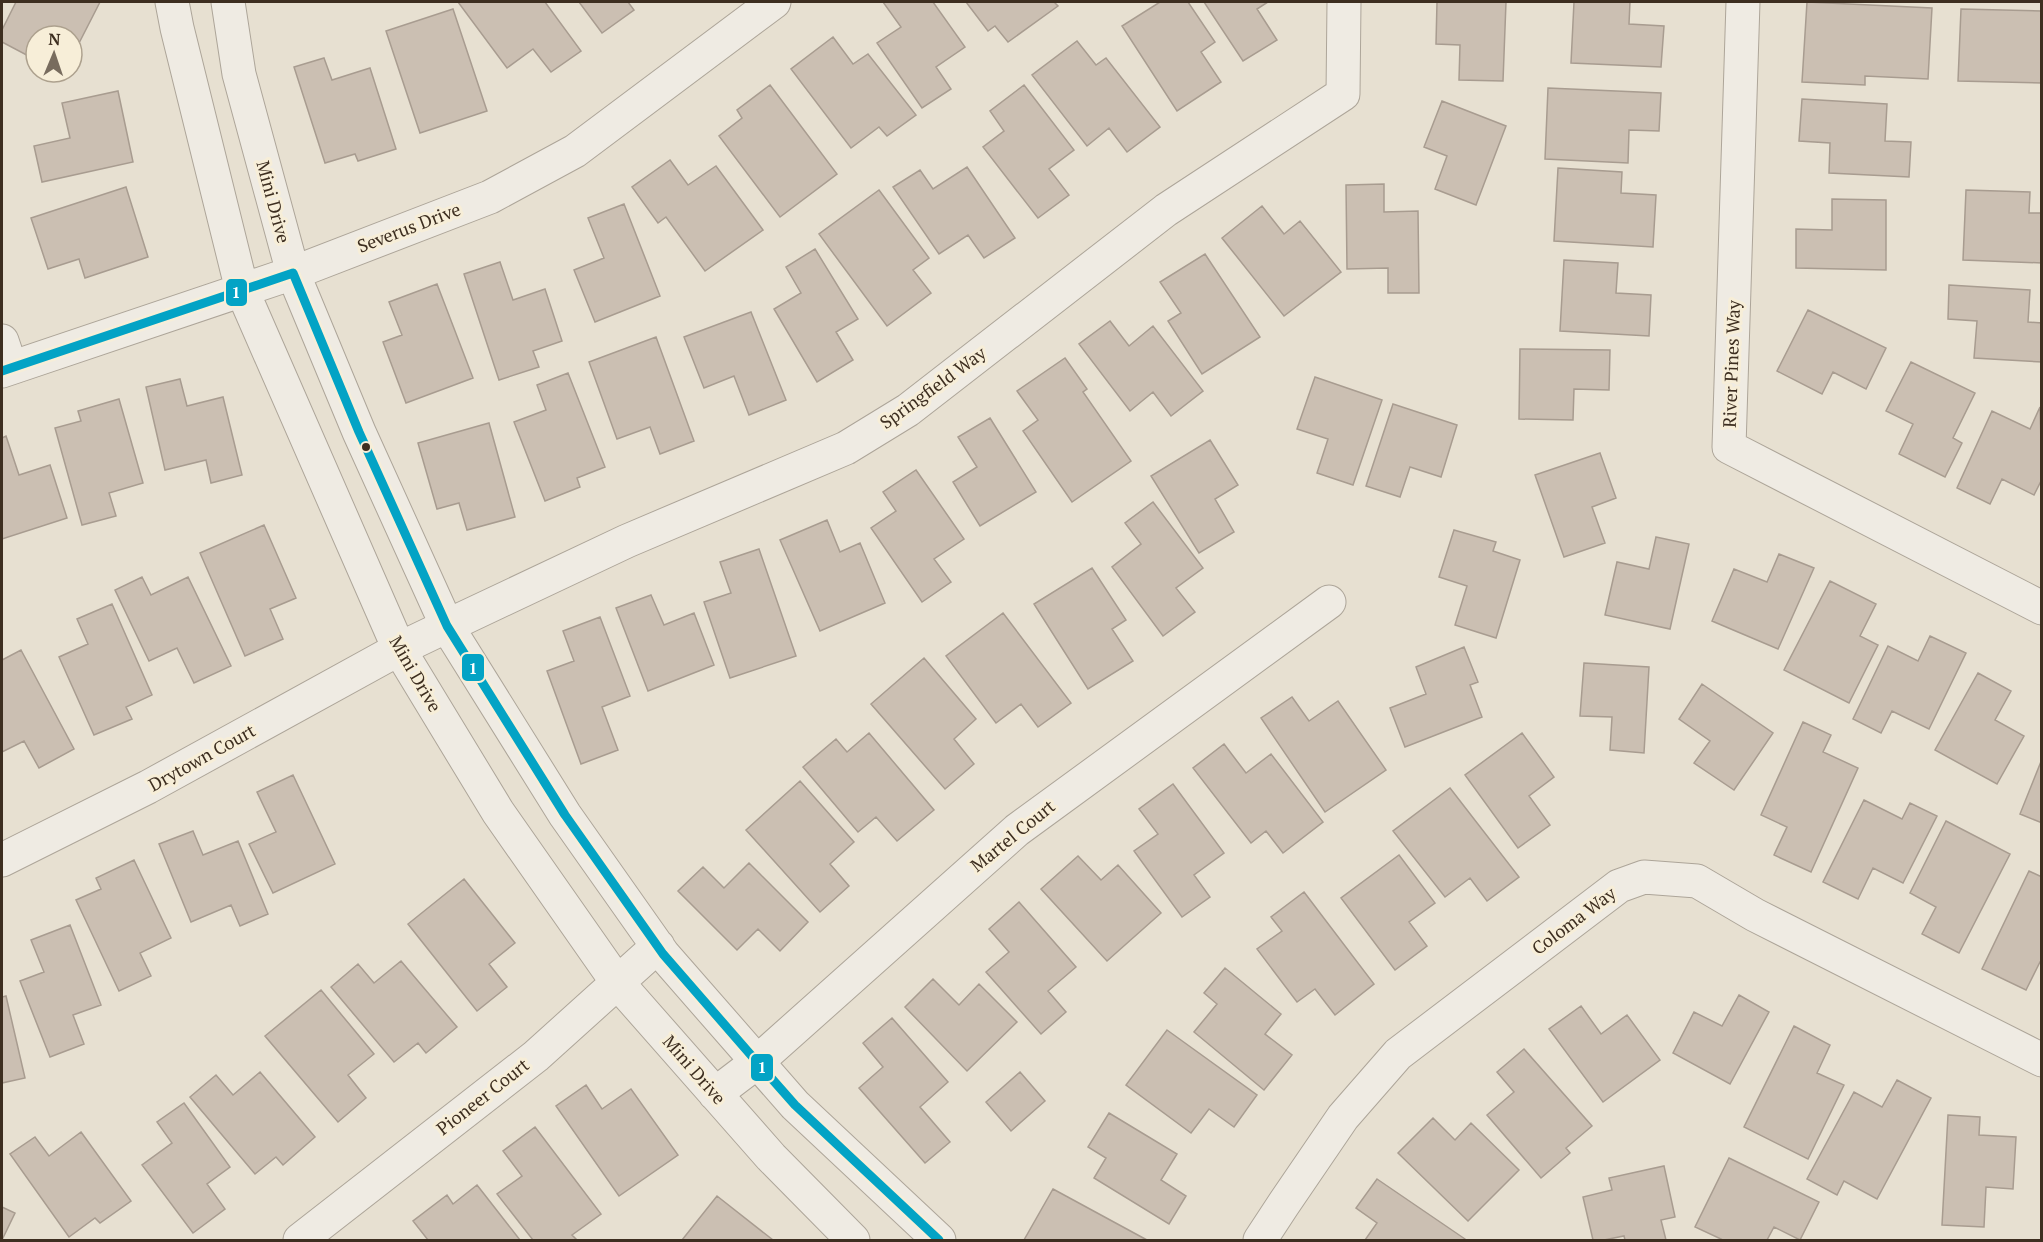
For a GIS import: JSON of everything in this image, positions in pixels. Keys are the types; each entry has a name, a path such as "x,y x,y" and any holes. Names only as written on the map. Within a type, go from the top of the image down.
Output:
{"street":[{"name":"Mini Drive","path":"172,2 242,290 399,650 498,812 617,982 771,1158 853,1240"},
{"name":"Mini Drive","path":"228,2 239,74 292,273 359,432 447,626 565,815 658,946 795,1105 933,1239"},
{"name":"Severus Drive","path":"5,360 242,290 490,197 575,150 774,2"},
{"name":"Springfield Way","path":"399,650 627,541 846,448 908,410 1166,210 1342,94 1344,2"},
{"name":"River Pines Way","path":"1743,2 1729,447 2042,608"},
{"name":"Martel Court","path":"715,1094 757,1062 1017,830 1329,602"},
{"name":"Drytown Court","path":"2,860 148,787 399,650"},
{"name":"Coloma Way","path":"1260,1240 1282,1204 1343,1117 1398,1054 1619,886 1644,877 1696,881 1755,915 2042,1060"},
{"name":"Pioneer Court","path":"300,1240 536,1056 658,946"}],"building":[{"path":"16,2 100,2 84,33 84,24 24,24 24,54 2,42 2,30"},
{"path":"458,2 545,2 581,51 551,72 533,49 507,68"},
{"path":"579,2 628,2 634,10 602,33"},
{"path":"883,2 933,2 965,47 936,67 951,89 922,108 877,43 901,27"},
{"path":"966,2 1054,2 1058,6 1008,42 995,26 988,31"},
{"path":"1160,2 1188,2 1215,42 1201,52 1221,82 1177,111 1122,26"},
{"path":"1204,2 1268,2 1257,9 1277,40 1243,61"},
{"path":"1437,2 1506,2 1503,81 1459,80 1460,45 1436,44"},
{"path":"1574,2 1630,2 1629,24 1664,26 1661,67 1571,63"},
{"path":"1807,2 1932,8 1928,79 1865,76 1865,85 1802,82"},
{"path":"453,9 487,111 420,133 386,31"},
{"path":"1961,9 2042,11 2042,83 1958,81"},
{"path":"833,37 853,64 868,54 916,115 887,136 879,127 851,148 791,69"},
{"path":"1077,41 1096,65 1106,58 1160,127 1127,152 1109,128 1087,146 1032,75"},
{"path":"324,58 332,80 370,68 396,149 358,161 355,154 325,163 294,67"},
{"path":"770,85 837,174 780,217 719,136 742,118 737,110"},
{"path":"1024,85 1074,150 1049,169 1069,195 1038,218 983,147 1004,131 990,111"},
{"path":"1548,88 1661,93 1659,131 1629,130 1628,163 1545,159"},
{"path":"118,91 133,162 42,182 34,146 70,138 62,103"},
{"path":"1802,99 1887,104 1885,141 1911,142 1909,177 1829,173 1830,143 1799,141"},
{"path":"1442,101 1506,126 1476,205 1435,189 1447,156 1424,147"},
{"path":"670,160 688,185 716,166 763,230 705,271 666,217 658,223 632,187"},
{"path":"967,167 1015,238 984,258 968,235 939,254 893,187 920,170 933,189"},
{"path":"1558,168 1622,172 1621,193 1656,195 1653,247 1554,241"},
{"path":"1384,184 1384,212 1418,211 1419,293 1388,293 1388,268 1347,269 1346,185"},
{"path":"126,187 148,257 85,278 79,259 48,269 31,218"},
{"path":"879,190 929,258 913,270 931,293 887,326 819,234"},
{"path":"1966,190 2030,192 2029,213 2042,213 2042,263 1963,260"},
{"path":"1832,199 1886,200 1886,270 1796,268 1796,229 1832,230"},
{"path":"624,204 660,296 595,322 574,270 604,258 588,218"},
{"path":"1262,206 1284,234 1300,221 1341,272 1284,316 1222,238"},
{"path":"815,249 858,319 836,332 853,360 817,382 774,309 801,293 786,267"},
{"path":"1205,254 1260,337 1202,374 1168,321 1181,313 1160,282"},
{"path":"1564,260 1618,263 1616,293 1651,295 1649,336 1560,331"},
{"path":"500,262 513,300 545,289 562,341 533,351 539,367 499,380 464,274"},
{"path":"437,284 473,378 406,403 383,342 402,335 389,302"},
{"path":"1949,285 2030,290 2028,322 2042,323 2042,362 1974,358 1977,321 1948,319"},
{"path":"1808,310 1886,348 1866,389 1833,372 1822,394 1777,371"},
{"path":"751,312 786,400 749,415 734,376 704,388 684,337"},
{"path":"1110,321 1129,346 1153,326 1203,391 1171,416 1153,392 1130,411 1079,344"},
{"path":"656,337 694,441 660,454 650,427 617,439 589,362"},
{"path":"1520,349 1610,350 1609,390 1574,389 1573,420 1519,419"},
{"path":"1065,358 1087,389 1083,392 1131,461 1072,502 1023,431 1038,420 1017,391"},
{"path":"1911,362 1975,393 1953,438 1962,443 1945,477 1899,454 1913,424 1886,411"},
{"path":"568,373 605,467 577,478 580,487 545,501 514,422 546,410 537,385"},
{"path":"1315,377 1382,400 1353,485 1317,473 1328,439 1297,429"},
{"path":"180,379 187,406 223,397 242,475 211,483 206,460 165,470 146,387"},
{"path":"119,399 143,483 109,493 116,516 82,525 55,428 81,421 78,411"},
{"path":"1393,404 1457,425 1441,477 1410,467 1400,497 1366,486"},
{"path":"2040,407 2042,479 2034,495 2002,479 1990,504 1957,488 1992,411 2030,429"},
{"path":"990,418 1036,492 980,526 953,482 977,467 958,437"},
{"path":"489,423 515,517 467,530 459,503 437,509 418,443"},
{"path":"6,436 19,475 50,465 67,518 2,539 2,438"},
{"path":"1210,440 1238,485 1215,499 1234,532 1199,553 1151,476"},
{"path":"1600,453 1616,498 1592,507 1605,543 1564,557 1535,475"},
{"path":"916,470 964,539 934,559 951,582 922,602 871,528 896,511 883,492"},
{"path":"1153,502 1203,568 1176,588 1195,612 1163,636 1112,567 1141,544 1125,523"},
{"path":"827,520 840,552 860,543 885,603 820,631 780,540"},
{"path":"264,525 296,598 270,609 283,639 245,656 200,553"},
{"path":"1454,530 1496,542 1493,551 1520,560 1496,638 1455,625 1467,586 1439,577"},
{"path":"1656,537 1689,544 1670,629 1605,615 1617,562 1649,569"},
{"path":"759,549 796,656 730,678 704,602 731,593 720,562"},
{"path":"1779,554 1814,568 1778,649 1712,621 1734,569 1767,582"},
{"path":"1092,568 1126,620 1112,629 1133,661 1088,689 1034,604"},
{"path":"142,577 151,595 188,577 231,666 194,683 177,648 149,661 115,590"},
{"path":"1830,581 1876,604 1860,636 1878,645 1849,703 1784,670"},
{"path":"651,595 664,625 694,613 714,665 648,691 616,608"},
{"path":"112,604 152,695 126,707 132,719 94,735 59,657 88,644 77,619"},
{"path":"1003,613 1071,703 1038,727 1021,704 996,723 946,656"},
{"path":"600,617 630,696 602,707 618,750 581,764 547,671 574,661 563,631"},
{"path":"1930,636 1966,653 1929,729 1892,711 1881,733 1853,719 1888,646 1918,661"},
{"path":"1464,647 1478,682 1470,685 1482,717 1405,747 1390,708 1426,694 1416,667"},
{"path":"21,650 74,749 39,768 24,741 2,752 2,660"},
{"path":"924,658 976,719 954,739 974,764 945,789 871,704"},
{"path":"1584,663 1649,667 1644,753 1610,750 1612,717 1580,716"},
{"path":"1978,673 2011,691 1995,720 2024,736 1997,784 1935,750"},
{"path":"1702,684 1773,733 1734,790 1694,763 1710,741 1679,719"},
{"path":"1292,697 1309,721 1338,701 1386,770 1325,812 1261,718"},
{"path":"1803,722 1831,735 1823,752 1858,768 1811,872 1774,855 1787,827 1761,815"},
{"path":"869,733 934,810 897,841 876,817 858,832 803,767 836,739 847,752"},
{"path":"1522,733 1554,777 1529,796 1550,825 1518,848 1465,775"},
{"path":"1224,744 1246,773 1271,754 1323,822 1283,853 1266,831 1251,843 1193,768"},
{"path":"2042,759 2042,823 2020,814"},
{"path":"293,775 335,864 273,893 249,844 276,832 257,792"},
{"path":"800,781 854,842 830,864 849,886 820,912 746,830"},
{"path":"1173,784 1224,853 1194,875 1210,897 1182,917 1134,851 1158,834 1139,809"},
{"path":"1450,788 1519,877 1487,901 1470,878 1445,897 1393,831"},
{"path":"1864,800 1902,819 1910,803 1937,816 1903,883 1873,868 1858,899 1823,882"},
{"path":"1946,821 2010,854 1959,953 1922,934 1936,907 1910,893"},
{"path":"193,831 203,855 238,841 268,914 240,926 231,905 191,922 159,844"},
{"path":"1399,855 1435,903 1409,922 1427,946 1395,970 1341,898"},
{"path":"1078,856 1101,880 1118,865 1161,913 1107,961 1041,889"},
{"path":"134,860 171,938 140,953 151,976 119,991 76,900 101,889 96,878"},
{"path":"749,863 808,922 780,951 758,929 737,950 678,891 703,867 724,888"},
{"path":"2029,871 2042,877 2042,963 2040,962 2026,990 1982,969"},
{"path":"464,879 515,943 489,964 507,987 477,1011 408,924"},
{"path":"1304,892 1374,984 1335,1015 1315,989 1297,1002 1257,949 1282,931 1271,917"},
{"path":"1019,902 1076,967 1048,991 1066,1012 1041,1034 986,972 1009,952 989,929"},
{"path":"70,925 101,1005 73,1015 84,1044 50,1057 20,981 44,972 31,940"},
{"path":"401,961 457,1027 426,1053 418,1043 394,1062 331,987 358,964 374,983"},
{"path":"1225,968 1281,1014 1265,1034 1292,1055 1264,1090 1194,1032 1217,1004 1204,993"},
{"path":"933,979 959,1005 979,984 1017,1022 967,1071 905,1007"},
{"path":"321,990 374,1054 348,1075 366,1098 338,1122 265,1036"},
{"path":"1739,995 1769,1012 1730,1084 1673,1053 1694,1012 1722,1026"},
{"path":"6,996 25,1078 2,1083 2,997"},
{"path":"1581,1006 1601,1034 1627,1015 1660,1060 1603,1102 1549,1029"},
{"path":"892,1018 948,1082 920,1107 950,1142 925,1163 859,1088 883,1067 863,1043"},
{"path":"1794,1026 1830,1045 1817,1073 1844,1085 1808,1159 1744,1127"},
{"path":"1167,1030 1257,1095 1234,1127 1209,1109 1191,1133 1126,1085"},
{"path":"1524,1049 1592,1126 1566,1148 1570,1153 1541,1178 1487,1115 1514,1092 1497,1072"},
{"path":"260,1072 315,1137 283,1165 276,1157 255,1174 190,1097 216,1075 233,1095"},
{"path":"1020,1072 1045,1101 1011,1131 986,1102"},
{"path":"1897,1080 1931,1098 1877,1199 1844,1181 1837,1195 1807,1179 1854,1092 1882,1107"},
{"path":"586,1085 602,1109 631,1089 678,1155 619,1196 556,1106"},
{"path":"184,1103 230,1167 207,1184 225,1209 193,1233 142,1165 172,1143 157,1122"},
{"path":"1109,1113 1177,1154 1161,1180 1186,1196 1169,1224 1094,1178 1106,1158 1088,1147"},
{"path":"1948,1115 1980,1117 1979,1135 2016,1137 2013,1189 1986,1187 1984,1227 1942,1225"},
{"path":"1433,1118 1455,1140 1471,1123 1519,1170 1468,1221 1398,1153"},
{"path":"535,1127 601,1214 572,1235 577,1240 533,1240 497,1194 522,1176 503,1151"},
{"path":"81,1132 131,1201 100,1223 95,1218 69,1237 10,1154 35,1137 49,1156"},
{"path":"1729,1158 1819,1202 1800,1240 1774,1227 1767,1240 1720,1240 1695,1227"},
{"path":"1664,1166 1675,1217 1661,1220 1666,1240 1625,1240 1624,1236 1593,1240 1583,1197 1612,1190 1609,1178"},
{"path":"1377,1179 1465,1239 1365,1240 1377,1223 1356,1208"},
{"path":"477,1185 520,1240 428,1240 413,1221 447,1195 453,1204"},
{"path":"1053,1189 1147,1240 1024,1240"},
{"path":"717,1196 773,1240 682,1240"},
{"path":"2,1207 15,1213 2,1240"}],"transit line":[{"name":"1","path":"2,371 293,273 359,432 447,626 565,815 663,954 757,1062 795,1105 939,1240"}]}
